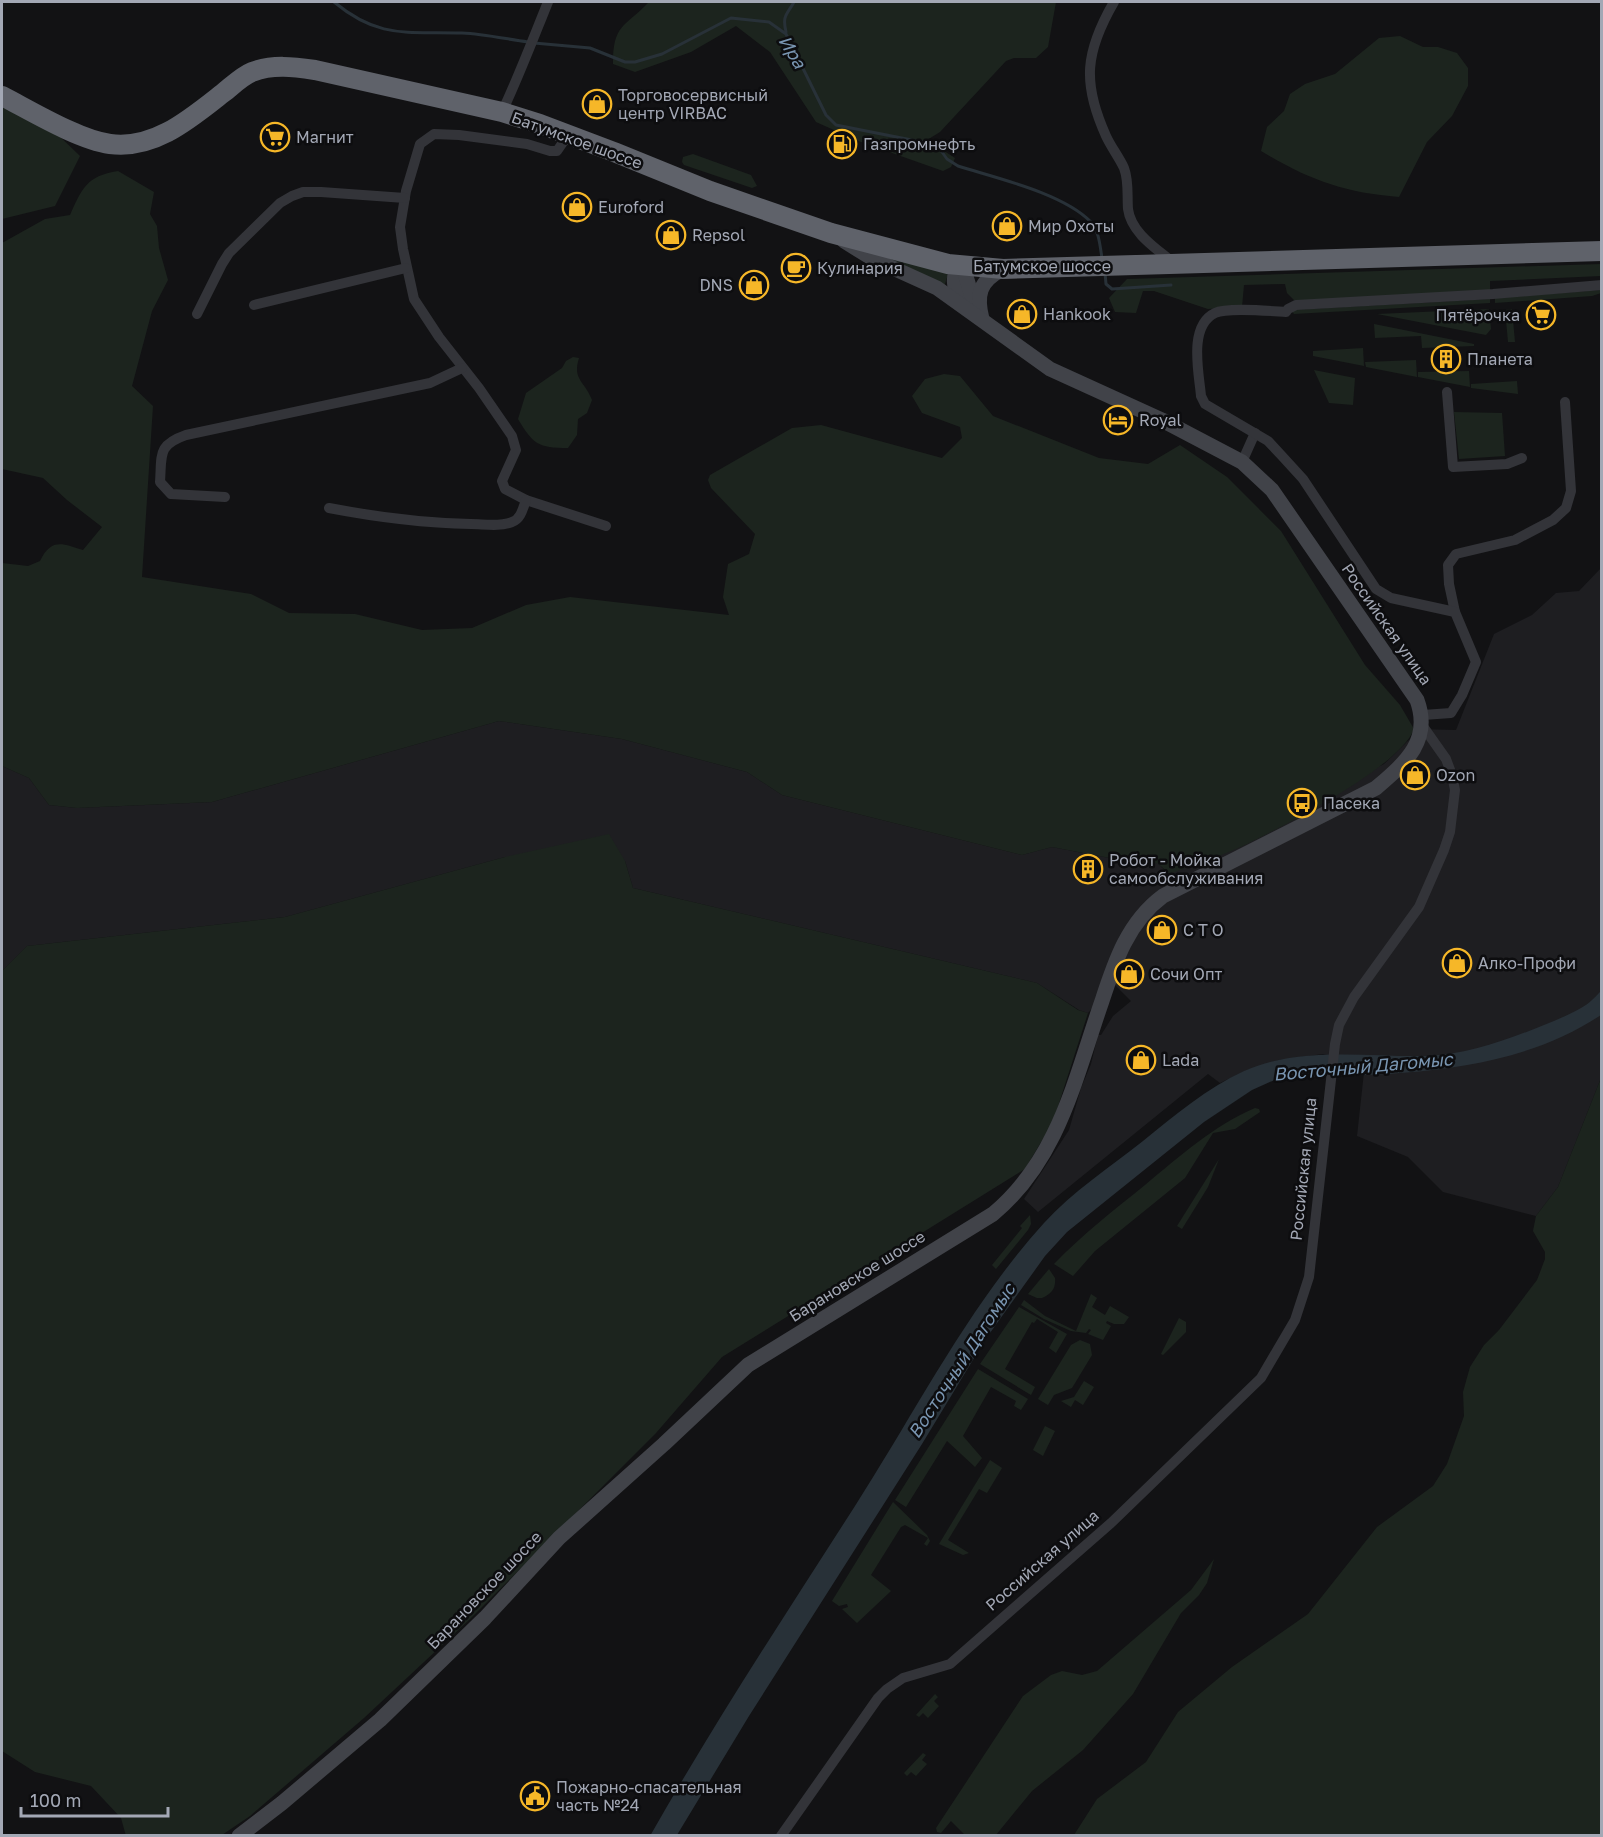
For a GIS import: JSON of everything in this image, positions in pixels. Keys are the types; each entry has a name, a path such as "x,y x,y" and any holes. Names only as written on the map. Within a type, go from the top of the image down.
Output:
{"highway":[{"name":"Батумское шоссе","path":"2,96 89,140 131,145 151,140 175,129 251,72 288,66 315,70 502,112 568,135 699,187 831,233 960,266 1003,269 1602,251"}],"main road":[{"name":"Российская улица","path":"831,233 873,259 937,288 1050,369 1162,420 1242,462 1272,490 1291,516 1418,700 1422,720"},
{"path":"960,266 967,276 975,308 982,319"},
{"path":"982,319 979,298 982,286 993,274 1003,269"},
{"name":"Барановское шоссе","path":"239,1836 282,1803 380,1720 485,1618 559,1538 748,1365 993,1214 1013,1197 1032,1174 1062,1118 1116,958 1129,934 1145,912 1163,896 1376,788 1402,766 1414,751 1422,720"}],"street":[{"name":"Батумское шоссе","path":"502,112 532,45 548,2"},
{"path":"1114,2 1102,23 1092,50 1089,75 1093,104 1107,138 1124,169 1131,222 1140,234 1175,264"},
{"path":"568,135 557,151 550,151 527,144 434,134 420,144 405,198 400,227 406,268 414,299 512,436 516,450 502,484 505,489 526,500 606,526"},
{"path":"197,314 229,253 280,203 292,196 303,192 321,192 405,198"},
{"path":"254,305 406,268"},
{"path":"1455,612 1391,598 1376,589 1303,479 1268,441 1205,404 1201,396 1197,339 1207,319 1216,312 1238,310 1286,312 1296,305 1492,294 1602,285"},
{"path":"225,497 171,494 160,482 163,452 170,441 186,435 430,382 462,368"},
{"path":"1447,392 1453,467 1507,464 1522,458"},
{"path":"1422,720 1451,713 1462,695 1476,662 1455,612 1449,584 1448,565 1456,554 1515,540 1554,520 1566,508 1571,491 1565,402"},
{"path":"1242,462 1255,433"},
{"path":"329,508 368,516 499,524 514,522 521,514 526,500"},
{"name":"Российская улица","path":"781,1836 878,1698 903,1678 950,1664 1111,1523 1261,1378 1295,1320 1309,1277 1339,1025 1354,997 1419,907 1450,832 1455,790 1452,775 1446,759 1422,720"}],"shaded area":[{"path":"649,2 1056,2 1048,47 1036,58 1014,58 1006,61 940,132 927,140 955,158 951,167 943,171 861,142 816,122 770,52 736,26 691,52 635,72 613,64 615,41 618,34 627,22"},
{"path":"1400,36 1423,47 1438,47 1457,53 1468,68 1468,86 1452,116 1427,142 1399,197 1361,192 1327,183 1310,177 1261,151 1267,127 1284,111 1290,94 1305,84 1335,74 1379,38"},
{"path":"2,107 54,131 80,156 55,206 2,219"},
{"path":"693,154 751,175 757,186 752,188 684,165 683,157"},
{"path":"118,171 154,192 150,214 157,226 159,248 168,280 152,311 132,386 153,406 142,577 251,594 289,613 355,614 422,630 472,628 526,605 570,597 729,615 723,597 728,564 749,554 755,534 711,488 708,480 710,475 792,428 821,425 942,458 962,438 960,427 922,413 912,396 925,379 944,374 960,376 993,416 1099,458 1148,464 1180,445 1227,477 1281,531 1365,665 1400,705 1414,729 1404,744 1387,760 1339,794 1247,844 1170,874 1157,863 1142,866 1052,847 1022,855 782,795 747,772 622,739 499,721 212,802 77,808 49,805 29,778 2,766 2,563 28,566 40,561 48,549 58,544 83,550 102,527 43,478 2,469 2,243 45,219 70,215 86,185 99,176"},
{"path":"890,257 946,271 948,274 945,284 943,286 888,261"},
{"path":"1601,264 1601,276 1490,281 1490,291 1296,302 1287,293 1285,284 1244,285 1242,307 1208,309 1154,291 1143,291 1136,313 1115,312 1109,298 1127,279"},
{"path":"1601,290 1601,293 1592,296 1495,303 1495,298"},
{"path":"1490,299 1490,303 1294,314 1291,310"},
{"path":"1489,309 1491,329 1486,335 1377,314"},
{"path":"1512,309 1515,342 1508,342 1505,310"},
{"path":"1374,324 1474,344 1474,346 1422,348 1421,336 1375,338"},
{"path":"1363,348 1364,366 1313,356 1313,351"},
{"path":"573,357 579,358 578,376 592,400 587,413 578,419 577,435 568,448 550,447 537,443 518,419 526,393 562,368 566,361"},
{"path":"1416,360 1417,377 1366,367 1365,362"},
{"path":"1314,370 1355,378 1353,405 1329,403"},
{"path":"1469,371 1470,387 1418,377 1418,372"},
{"path":"1517,381 1518,394 1471,388 1471,384"},
{"path":"1454,412 1502,413 1505,456 1459,459"},
{"path":"1601,568 1601,1078 1558,1187 1536,1216 1443,1192 1408,1157 1357,1136 1365,1063 1323,1054 1279,1060 1247,1070 1220,1083 1208,1074 1038,1212 1024,1199 1069,1130 1098,1035 1101,1035 1113,1016 1131,1001 1114,984 1088,1013 1079,1010 1037,983 633,888 625,861 505,857 285,917 27,946 2,971 2,766 29,778 49,805 77,808 212,802 499,721 622,739 747,772 782,795 1022,855 1052,847 1142,866 1157,862 1166,872 1384,764 1411,738 1414,729 1456,730 1494,634 1532,615 1556,593 1579,591"},
{"path":"609,834 625,861 633,888 1037,983 1078,1010 1088,1013 1053,1122 1025,1169 722,1357 656,1433 469,1620 364,1718 250,1816 222,1835 126,1836 121,1818 91,1786 35,1772 2,1751 2,971 27,946 285,917 505,857"},
{"path":"1601,1078 1601,1835 1074,1835 1097,1799 1146,1762 1178,1712 1232,1667 1308,1614 1377,1527 1433,1486 1447,1464 1464,1416 1463,1392 1470,1367 1484,1345 1499,1330 1537,1280 1545,1259 1545,1252 1533,1231 1536,1216 1558,1187"},
{"path":"1255,1108 1260,1112 1235,1129 1213,1133 1185,1178 1095,1251 1073,1276 1054,1264 1098,1223 1184,1153 1225,1124"},
{"path":"1219,1159 1208,1187 1182,1229 1177,1226"},
{"path":"1030,1215 1031,1224 1028,1230 996,1269 992,1265"},
{"path":"1049,1269 1055,1278 1055,1285 1051,1293 1042,1298 1028,1294"},
{"path":"1091,1294 1097,1298 1092,1307 1105,1315 1110,1306 1129,1317 1124,1324 1107,1321 1106,1323 1111,1326 1103,1340 1088,1334 1091,1330 1089,1329 1086,1333 1071,1331 1044,1319 1021,1305 1024,1300 1045,1316 1076,1331"},
{"path":"1019,1307 1067,1334 1056,1353 1049,1348 1058,1332 1037,1319 1034,1323 1032,1322 1005,1369 1035,1387 1031,1395 980,1364"},
{"path":"1179,1318 1186,1322 1186,1332 1163,1355 1161,1354"},
{"path":"1080,1340 1090,1344 1092,1355 1072,1388 1054,1395 1048,1405 1038,1399 1071,1345"},
{"path":"978,1369 1028,1399 1021,1410 1014,1406 1016,1401 991,1387 963,1436 982,1458 975,1467 947,1441 906,1507 895,1500"},
{"path":"1084,1381 1094,1387 1083,1405 1075,1400 1071,1407 1061,1401 1074,1397"},
{"path":"1045,1426 1055,1431 1043,1456 1033,1450"},
{"path":"990,1460 1002,1468 987,1493 979,1489 948,1540 969,1553 963,1555 939,1544"},
{"path":"893,1502 927,1535 930,1541 927,1546 924,1544 928,1538 905,1525 901,1527 871,1575 891,1591 857,1623 842,1609 848,1607 847,1604 839,1606 832,1601"},
{"path":"1214,1559 1207,1583 1199,1595 1181,1613 1133,1694 1083,1750 1032,1791 996,1835 965,1835 951,1821 941,1833 937,1832 936,1828 1023,1696 1051,1675 1062,1671 1082,1675 1097,1671 1191,1590"},
{"path":"935,1694 938,1697 934,1701 939,1706 928,1718 923,1713 919,1717 916,1715"},
{"path":"923,1753 926,1755 922,1760 927,1764 916,1776 911,1772 907,1776 904,1773"}],"water":[{"name":"Восточный Дагомыс","path":"1601,991 1601,1015 1565,1035 1527,1050 1487,1061 1404,1073 1279,1078 1252,1090 1204,1122 1067,1232 1045,1256 985,1340 677,1835 650,1836 725,1711 878,1470 967,1324 1017,1255 1044,1223 1067,1201 1192,1103 1217,1085 1244,1071 1288,1058 1334,1054 1426,1056 1471,1050 1516,1036 1567,1015 1587,1004"}],"waterway":[{"name":"Ира","path":"334,2 350,14 380,28 410,32 487,35 528,42"},
{"path":"786,32 785,18 794,2"},
{"name":"Ира","path":"534,43 590,48 625,62 635,62 662,54 731,18 769,22 786,34 826,115 836,125 937,145 947,159 958,166 1009,181 1064,203 1079,212 1094,226 1102,258"},
{"name":"Ира","path":"1105,273 1106,284 1112,289 1171,285"}],"place":[{"name":"Торговосервисный центр VIRBAC","path":"597,104"},
{"name":"Магнит","path":"275,137"},
{"name":"Газпромнефть","path":"842,144"},
{"name":"Euroford","path":"577,207"},
{"name":"Мир Охоты","path":"1007,226"},
{"name":"Repsol","path":"671,235"},
{"name":"Кулинария","path":"796,268"},
{"name":"DNS","path":"754,285"},
{"name":"Hankook","path":"1022,314"},
{"name":"Пятёрочка","path":"1541,315"},
{"name":"Планета","path":"1446,359"},
{"name":"Royal","path":"1118,420"},
{"name":"Ozon","path":"1415,775"},
{"name":"Пасека","path":"1302,803"},
{"name":"Робот - Мойка самообслуживания","path":"1088,869"},
{"name":"С Т О","path":"1162,930"},
{"name":"Алко-Профи","path":"1457,963"},
{"name":"Сочи Опт","path":"1129,974"},
{"name":"Lada","path":"1141,1060"},
{"name":"Пожарно-спасательная часть №24","path":"535,1796"}]}
